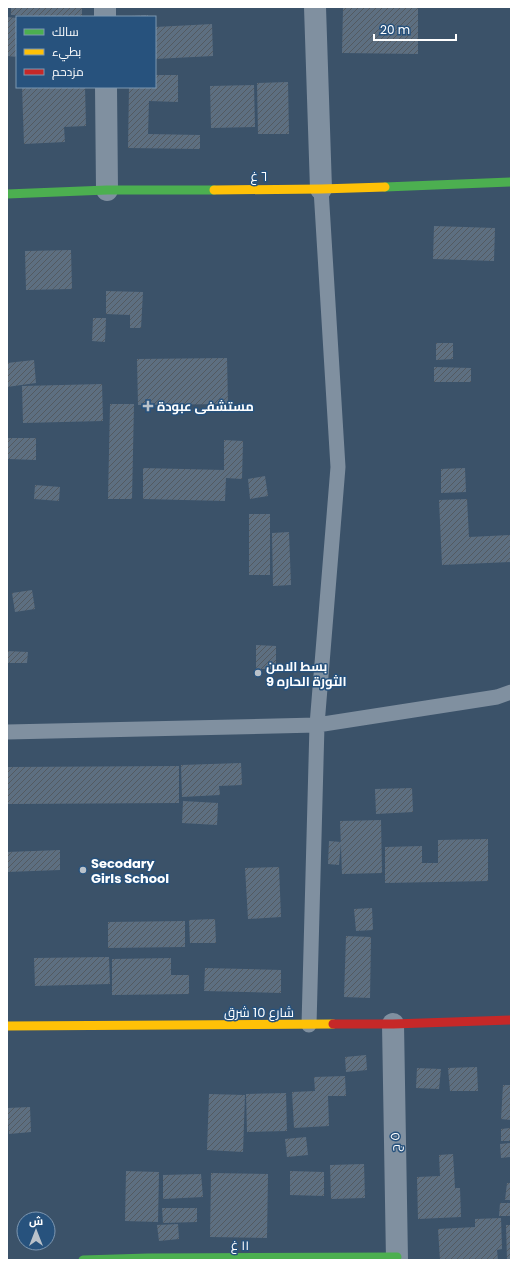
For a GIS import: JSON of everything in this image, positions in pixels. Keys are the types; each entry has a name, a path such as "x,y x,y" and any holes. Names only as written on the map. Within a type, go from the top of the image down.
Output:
{"street":[{"path":"315,7 320,188"},
{"path":"106,88 107,190"},
{"name":"٦ غ","path":"7,194 107,190 320,188 511,182"},
{"name":"شارع 10 شرق","path":"7,1026 310,1025 511,1020"},
{"name":"٥ ج","path":"393,1024 397,1259"},
{"name":"١١ غ","path":"83,1260 148,1258 397,1259"}],"lane":[{"path":"310,1025 316,725 338,467 320,188"},
{"path":"7,732 316,725 498,697 511,692"}],"building":[{"path":"11,7 82,7 82,16 11,15"},
{"path":"343,7 418,7 418,54 342,53"},
{"path":"7,17 16,18 16,57 7,56"},
{"path":"212,24 213,56 156,59 156,27"},
{"path":"156,75 178,75 178,102 149,101 148,134 200,135 200,149 128,148 129,88 156,88"},
{"path":"288,82 289,134 258,134 257,83"},
{"path":"254,85 255,127 211,128 210,86"},
{"path":"22,88 85,88 86,126 64,127 65,142 24,144"},
{"path":"434,226 495,228 494,261 433,259"},
{"path":"71,250 72,289 26,290 25,251"},
{"path":"106,291 143,292 141,328 130,328 130,315 106,314"},
{"path":"93,318 106,318 105,342 92,341"},
{"path":"436,343 453,343 453,359 436,360"},
{"path":"227,358 228,404 138,405 137,359"},
{"path":"34,360 36,383 7,387 7,363"},
{"path":"434,367 471,368 471,382 434,382"},
{"path":"102,384 103,421 23,423 22,386"},
{"path":"110,404 134,404 132,499 108,499"},
{"path":"8,438 36,438 36,460 7,459"},
{"path":"224,440 243,441 242,479 226,478 225,501 143,499 143,468 224,470"},
{"path":"465,468 466,492 441,493 441,469"},
{"path":"265,476 268,496 250,499 248,479"},
{"path":"35,485 60,487 59,501 34,499"},
{"path":"467,499 469,537 511,535 511,562 442,565 439,500"},
{"path":"249,514 270,514 270,575 249,575"},
{"path":"289,532 291,585 273,586 272,533"},
{"path":"32,590 35,609 15,612 12,593"},
{"path":"256,645 276,646 276,669 256,669"},
{"path":"7,651 28,652 27,663 7,663"},
{"path":"241,763 242,785 219,786 220,795 182,797 181,765"},
{"path":"179,766 179,803 7,804 7,767"},
{"path":"412,788 413,812 376,814 375,789"},
{"path":"183,801 218,803 217,825 182,823"},
{"path":"381,820 382,873 342,874 340,821"},
{"path":"488,839 488,881 385,883 385,847 422,846 422,863 438,863 438,840"},
{"path":"329,841 341,842 339,865 328,864"},
{"path":"60,850 60,870 7,872 7,852"},
{"path":"279,867 281,917 248,919 245,868"},
{"path":"372,908 373,930 356,931 354,909"},
{"path":"215,919 216,943 190,943 189,920"},
{"path":"185,921 185,947 108,948 108,922"},
{"path":"346,936 371,937 370,998 344,997"},
{"path":"109,957 110,984 35,986 34,958"},
{"path":"171,958 171,975 189,975 189,994 112,995 112,959"},
{"path":"205,968 281,970 281,993 204,991"},
{"path":"366,1055 367,1070 346,1072 345,1057"},
{"path":"477,1067 478,1091 450,1091 448,1068"},
{"path":"417,1068 441,1069 439,1089 416,1088"},
{"path":"345,1076 346,1096 328,1096 329,1126 294,1128 292,1092 315,1091 314,1077"},
{"path":"503,1085 511,1085 511,1120 501,1119"},
{"path":"286,1093 287,1131 247,1132 246,1094"},
{"path":"209,1094 245,1095 243,1152 207,1150"},
{"path":"30,1107 31,1132 9,1134 7,1108"},
{"path":"511,1128 511,1141 501,1141 501,1129"},
{"path":"306,1137 308,1155 287,1157 285,1139"},
{"path":"511,1143 511,1157 501,1158 500,1144"},
{"path":"453,1154 455,1188 460,1188 461,1217 418,1219 417,1177 440,1176 439,1155"},
{"path":"364,1164 365,1198 331,1199 330,1165"},
{"path":"126,1171 159,1172 158,1222 125,1221"},
{"path":"290,1171 324,1172 324,1196 290,1195"},
{"path":"211,1173 268,1174 267,1238 210,1237"},
{"path":"201,1174 203,1197 163,1199 163,1175"},
{"path":"507,1183 511,1183 511,1200 505,1200"},
{"path":"500,1203 511,1203 511,1216 499,1216"},
{"path":"162,1208 197,1208 197,1222 163,1223"},
{"path":"501,1218 502,1249 497,1250 498,1260 440,1260 438,1229 475,1227 475,1219"},
{"path":"178,1224 179,1239 159,1241 157,1225"},
{"path":"506,1225 511,1225 511,1260 507,1260"}],"traffic: fast":[{"path":"385,187 511,182"},
{"path":"7,194 107,190 214,190"},
{"path":"83,1260 148,1258 397,1257"}],"traffic: slow":[{"path":"214,190 385,187"},
{"path":"7,1026 333,1024"}],"traffic: jam":[{"path":"333,1024 393,1024 511,1020"}],"place":[{"name":"مستشفى عبودة","path":"148,406"},
{"name":"بسط الامن الثورة الحاره 9","path":"258,673"},
{"name":"Secodary Girls School","path":"83,870"}]}
